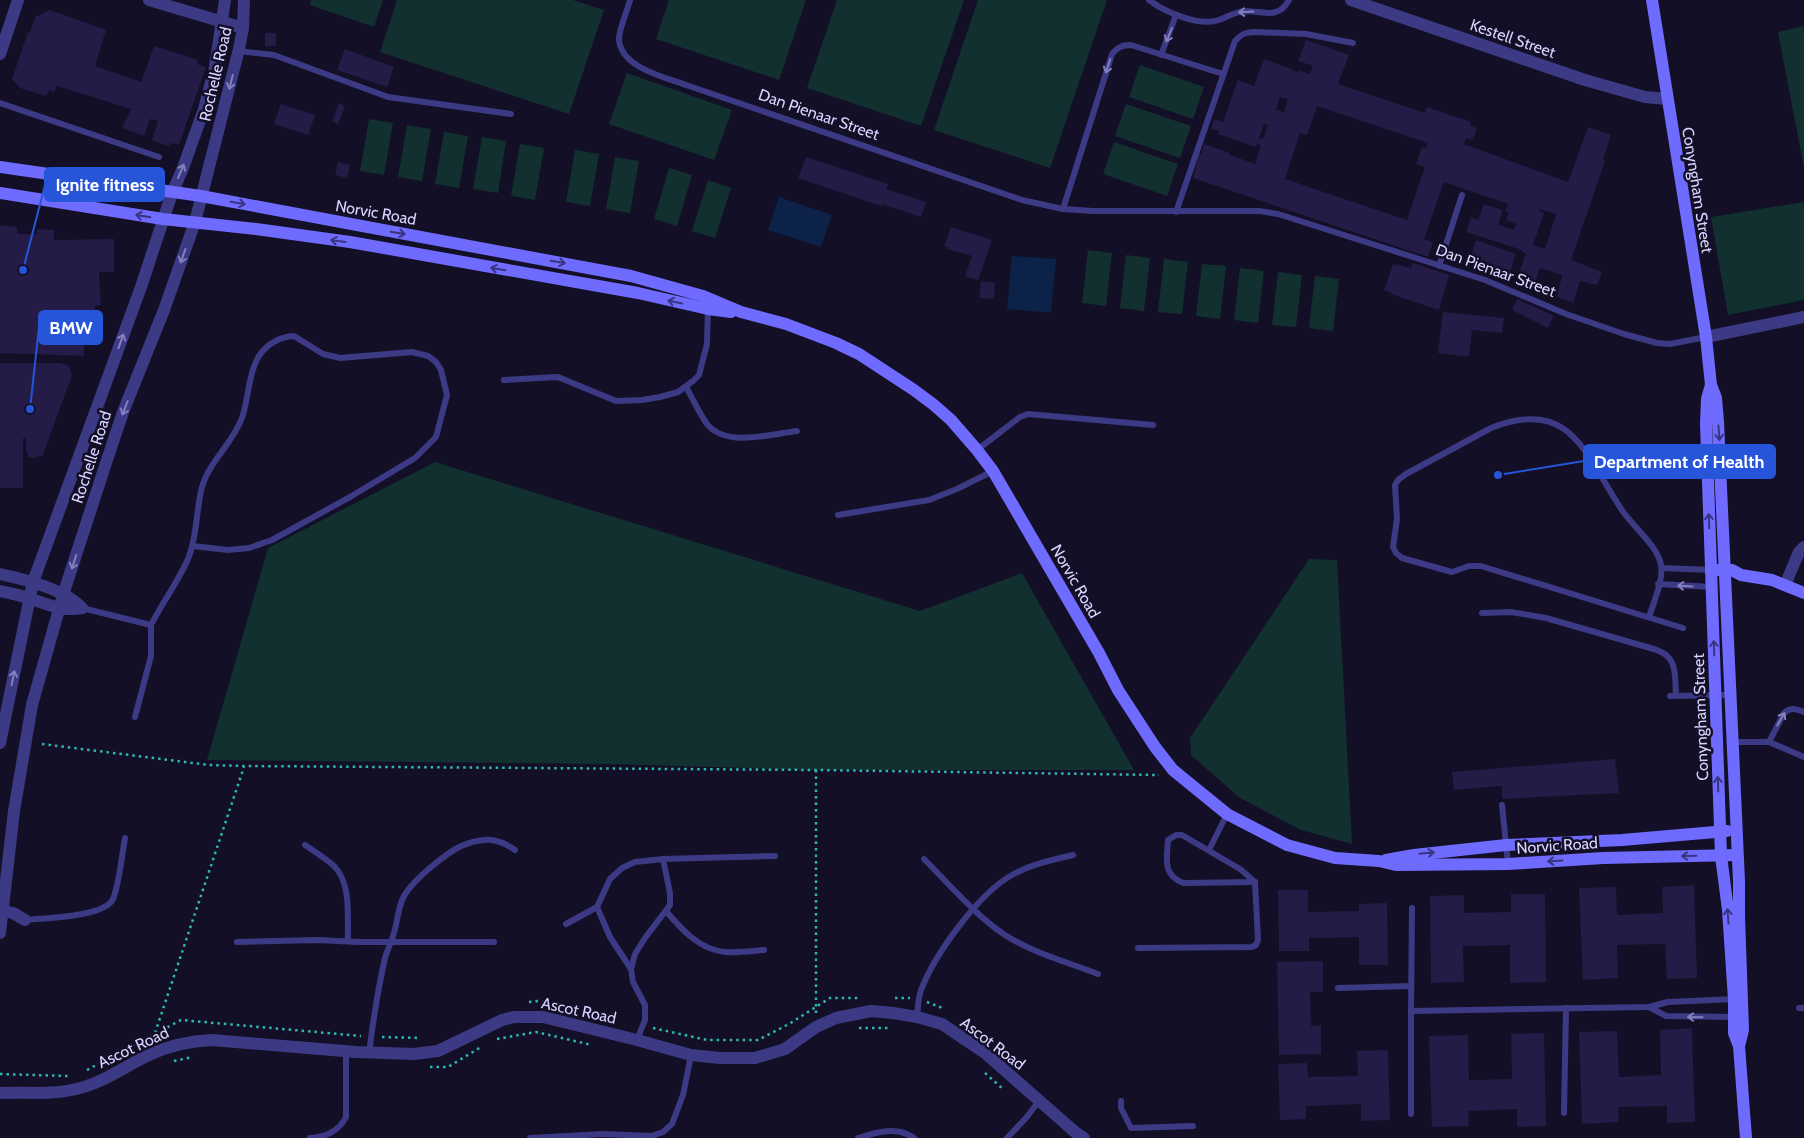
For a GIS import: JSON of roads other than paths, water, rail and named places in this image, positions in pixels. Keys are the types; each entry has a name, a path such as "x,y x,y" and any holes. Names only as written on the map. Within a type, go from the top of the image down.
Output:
{"street":[{"path":"0,54 18,0"},
{"path":"149,0 242,28"},
{"name":"Rochelle Road","path":"0,743 28,598 141,287 172,193 204,109 215,67 225,0"},
{"name":"Rochelle Road","path":"0,933 1,910 14,811 32,705 63,595 123,412 164,310 194,222 238,51 244,0"},
{"name":"Kestell Street","path":"1351,0 1585,80 1645,97 1667,99"},
{"name":"Conyngham Street","path":"1652,0 1706,337 1711,385 1716,398 1720,445 1738,854 1738,1017 1734,1037 1740,1046 1746,1138"},
{"name":"Norvic Road","path":"0,167 201,196 631,276 709,304"},
{"name":"Norvic Road","path":"0,193 163,219 350,242 709,304 786,324 836,343 859,354 934,405 951,420 977,450 993,471 1099,653 1118,690 1155,747 1173,770 1227,814 1287,845 1335,858 1379,861 1396,865 1508,864 1603,858 1738,854"},
{"name":"Dan Pienaar Street","path":"1706,337 1804,317"},
{"name":"Conyngham Street","path":"1711,385 1707,399 1706,424 1721,856 1738,999"},
{"path":"1785,585 1799,552 1804,547"},
{"path":"1711,570 1725,570 1741,575 1766,578 1804,593"},
{"path":"0,574 33,582 77,602 82,608"},
{"path":"1712,587 1726,586 1736,582 1741,575"},
{"path":"0,591 59,609 82,608"},
{"name":"Norvic Road","path":"1379,861 1406,856 1506,845 1622,840 1736,830"},
{"path":"1,910 13,913 24,920"},
{"path":"0,927 24,920"},
{"name":"Ascot Road","path":"0,1092 56,1092 76,1089 106,1078 148,1055 189,1041 212,1040 368,1053 414,1054 438,1051 502,1020 514,1017 543,1018 691,1055 755,1058 785,1049 816,1028 836,1018 871,1011 917,1017 942,1024 985,1053 1084,1138"}],"lane":[{"name":"Dan Pienaar Street","path":"630,0 619,35 619,42 626,56 639,67 1013,197 1063,209 1093,211 1259,211 1278,214 1485,280 1566,314 1624,334 1670,344 1706,337"},
{"path":"1149,0 1176,15 1208,22 1242,11 1272,14 1282,10 1289,0"},
{"path":"1161,55 1176,15"},
{"path":"1176,212 1235,40 1240,35 1248,32 1306,34 1353,43"},
{"path":"1063,209 1112,54 1116,48 1123,45 1131,45 1224,74"},
{"path":"238,51 274,54 388,97 511,114"},
{"path":"0,103 159,157"},
{"path":"1439,266 1462,194"},
{"path":"504,380 558,377 616,401 660,397 678,392 698,375 704,359 709,335 709,304"},
{"path":"135,717 151,656 151,626 158,611 169,596 193,546 201,491 206,477 241,420 257,360 268,346 278,338 294,336 324,354 340,358 412,352 428,356 436,362 441,370 447,395 436,437 415,458 272,540 248,548 228,550 193,546"},
{"path":"686,387 708,426 724,437 740,438 797,431"},
{"path":"977,450 1020,417 1028,414 1153,425"},
{"path":"1649,617 1662,568 1656,552 1624,513 1581,444 1566,429 1548,421 1527,419 1491,428 1406,474 1395,485 1397,519 1394,547 1396,553 1402,558 1452,572 1469,566 1481,566 1683,628"},
{"path":"838,515 930,500 993,471"},
{"path":"1662,568 1711,570"},
{"path":"1658,584 1712,587"},
{"path":"82,608 151,626"},
{"path":"1482,613 1510,612 1546,618 1654,649 1671,659 1673,665 1673,696 1730,695"},
{"path":"1769,742 1784,713 1796,708 1804,712"},
{"path":"1732,742 1769,742 1804,757"},
{"path":"1502,805 1508,864"},
{"path":"1209,850 1227,814"},
{"path":"1138,948 1252,947 1256,945 1258,940 1255,882 1240,869 1182,835 1172,837 1168,840 1166,866 1174,879 1182,883 1255,882"},
{"path":"24,920 92,913 110,904 114,894 125,838"},
{"path":"368,1053 386,956 395,931 398,909 404,896 416,880 455,849 468,843 495,839 515,850"},
{"path":"305,845 334,866 342,877 346,888 348,941"},
{"path":"566,924 596,907 610,879 622,868 635,862 663,859 775,856"},
{"path":"917,1017 920,992 934,966 956,929 992,890 1013,874 1032,865 1073,856"},
{"path":"637,1040 645,1020 645,1005 632,982 631,969 635,954 670,905 670,893 663,859"},
{"path":"924,859 975,909 1004,934 1020,944 1098,974"},
{"path":"596,907 610,937 631,969"},
{"path":"1411,1114 1412,908"},
{"path":"666,911 682,930 713,950 727,952 764,950"},
{"path":"237,942 318,940 494,942"},
{"path":"1338,988 1411,986"},
{"path":"1411,1010 1649,1007 1668,1002 1738,999"},
{"path":"1649,1007 1666,1016 1738,1017"},
{"path":"1564,1113 1566,1008"},
{"path":"310,1138 318,1138 332,1132 342,1126 346,1117 346,1050"},
{"path":"530,1138 603,1134 641,1137 663,1132 672,1124 682,1095 691,1055"},
{"path":"1007,1138 1039,1101"},
{"path":"1121,1101 1123,1115 1131,1128 1193,1126"},
{"path":"858,1138 893,1130 907,1133 914,1138"}],"water":[{"path":"779,197 832,215 821,247 768,230"},
{"path":"1012,256 1056,259 1051,313 1007,309"}],"place":[{"name":"Ignite fitness","path":"23,270"},
{"name":"BMW","path":"30,409"},
{"name":"Department of Health","path":"1498,475"}]}
